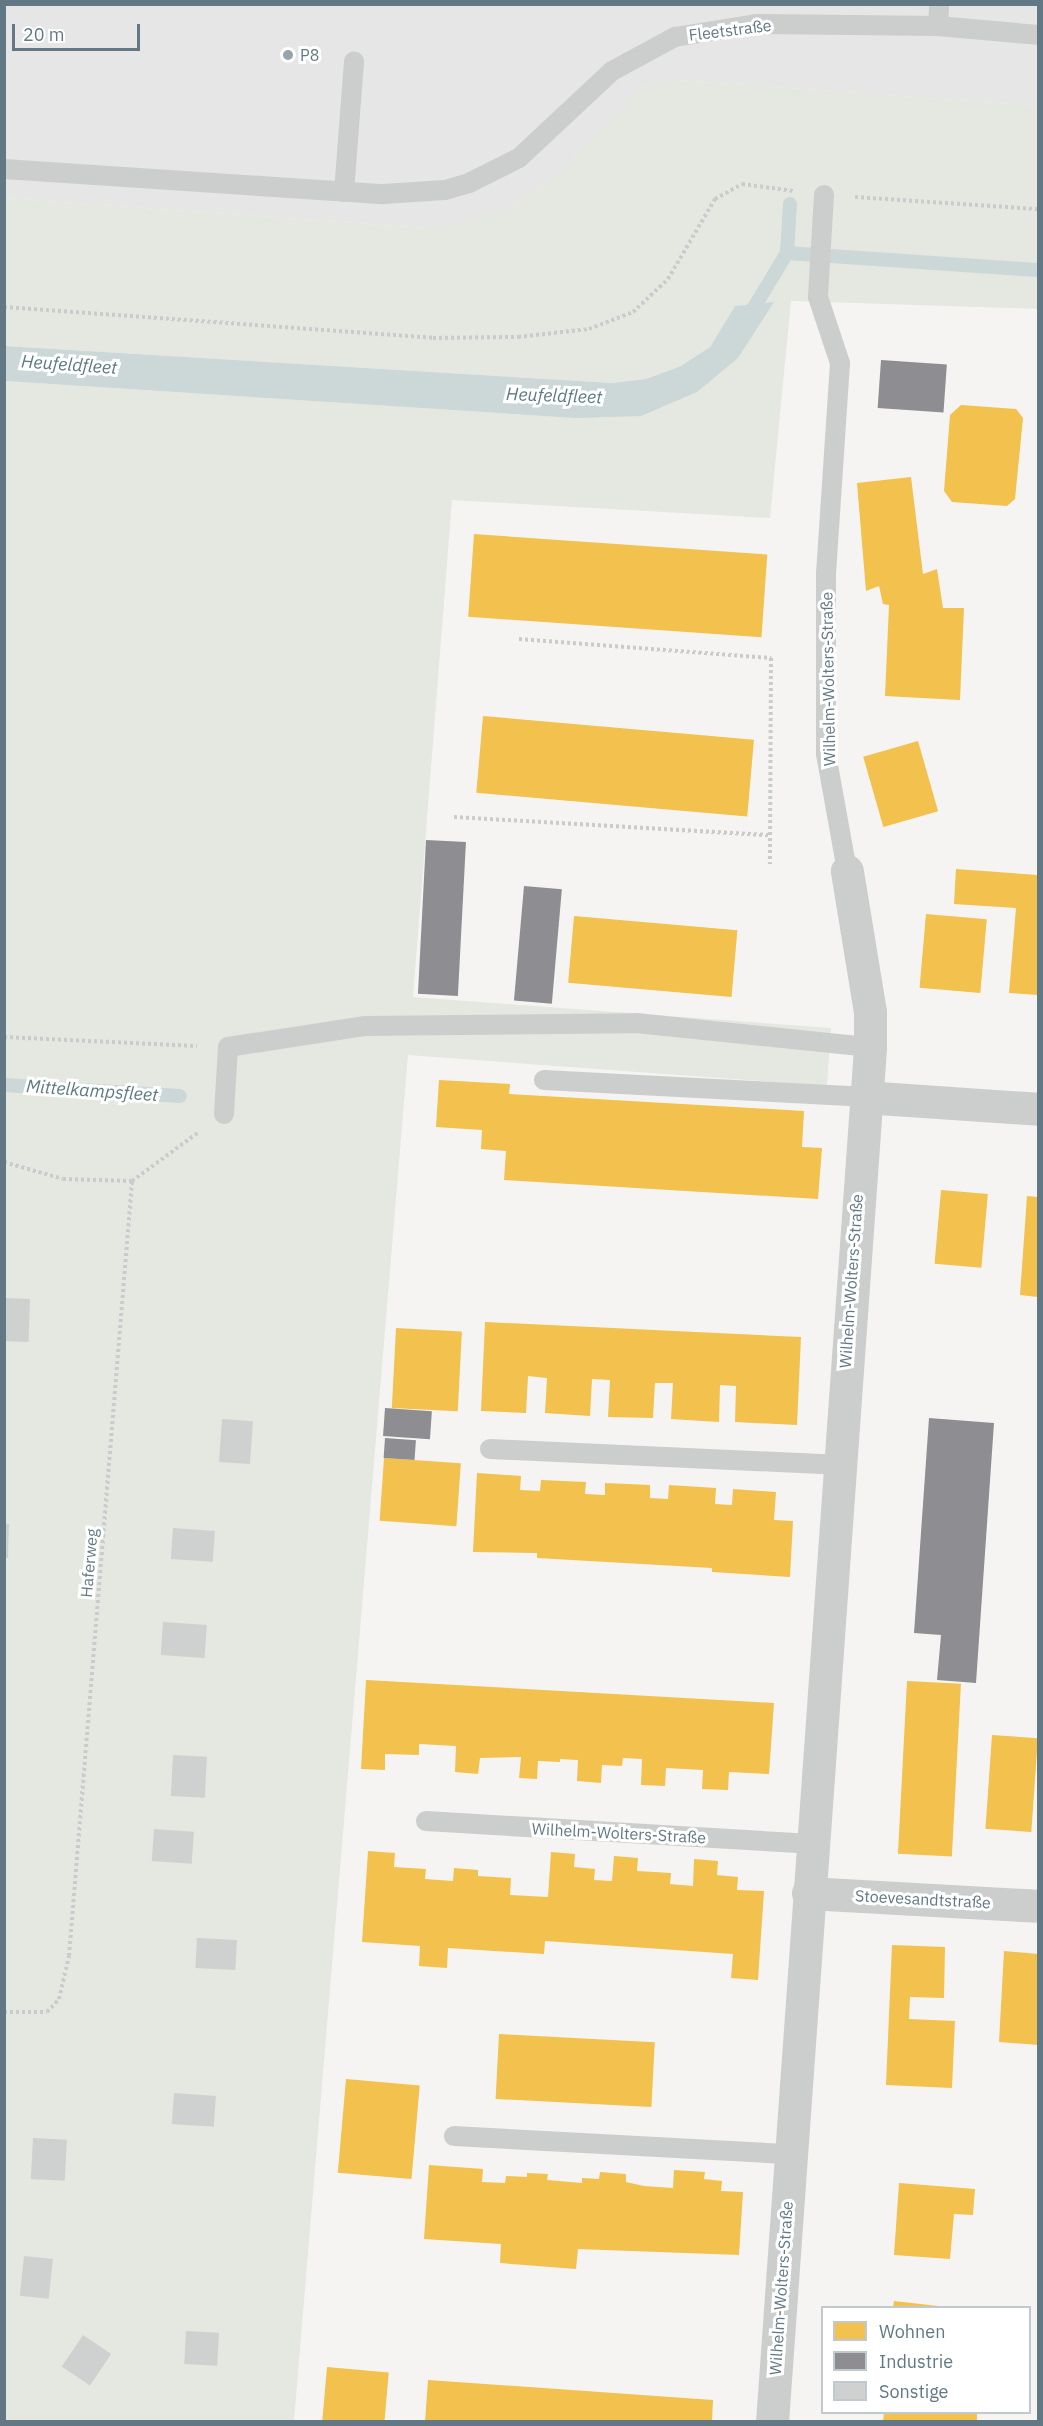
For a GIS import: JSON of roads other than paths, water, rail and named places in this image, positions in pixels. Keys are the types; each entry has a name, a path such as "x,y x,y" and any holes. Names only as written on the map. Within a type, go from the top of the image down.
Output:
{"street":[{"name":"Wilhelm-Wolters-Straße","path":"772,2421 864,1097 870,1047 870,1012 847,871"},
{"path":"864,1097 1038,1109"},
{"name":"Stoevesandtstraße","path":"808,1893 1038,1906"}],"lane":[{"path":"938,26 939,4"},
{"name":"Fleetstraße","path":"4,169 383,194 445,190 470,183 519,158 612,71 675,37 756,24 938,26 1038,35"},
{"path":"344,192 354,61"},
{"name":"Wilhelm-Wolters-Straße","path":"824,199 818,297 840,363 826,574 826,754 847,871"},
{"path":"224,1114 228,1047 365,1026 636,1023 870,1047"},
{"path":"544,1080 864,1097"},
{"path":"490,1449 838,1465"},
{"name":"Wilhelm-Wolters-Straße","path":"426,1821 811,1844"},
{"path":"454,2136 790,2154"}],"water":[{"path":"774,302 738,358 697,392 641,416 574,418 5,381 5,346 612,383 646,379 681,366 710,347 735,306"}],"waterway":[{"name":"Heufeldfleet","path":"747,319 787,253 790,204"},
{"name":"Heufeldfleet","path":"787,253 1038,270"},
{"name":"Mittelkampsfleet","path":"4,1085 180,1096"}],"place":[{"name":"P8","path":"288,55"}]}
